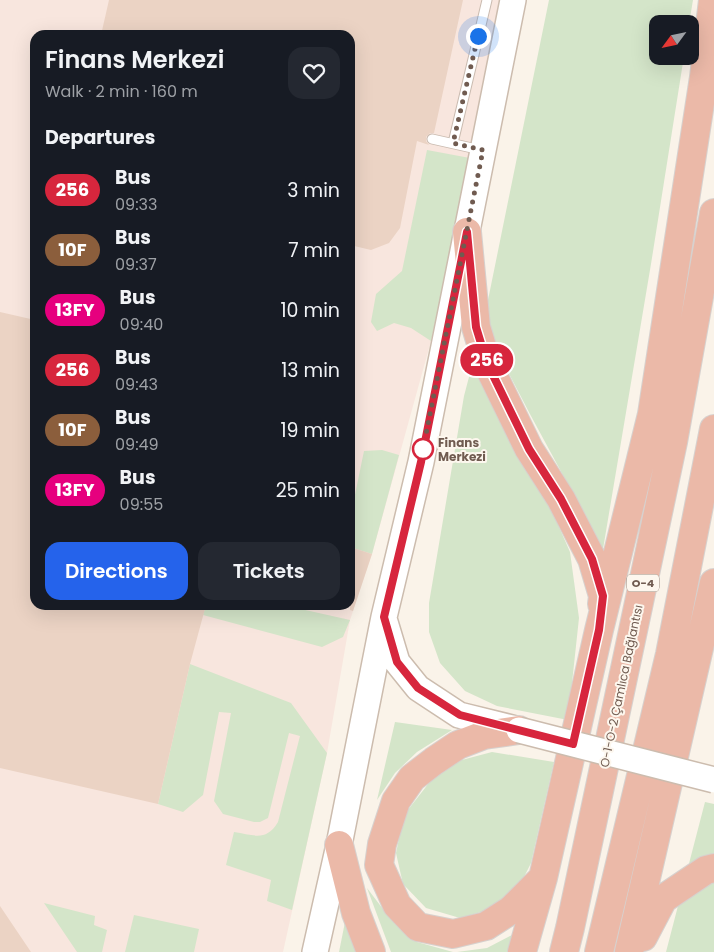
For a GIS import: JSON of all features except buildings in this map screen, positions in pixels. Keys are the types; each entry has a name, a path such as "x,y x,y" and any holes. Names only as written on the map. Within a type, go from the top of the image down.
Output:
{"highway":[{"path":"522,952 543,878 599,630 652,414 704,78 713,0"},
{"name":"O-1-O-2 Çamlıca Bağlantısı","path":"564,952 673,442 714,213"},
{"path":"467,232 476,327 487,363 529,449 561,499 592,559 603,596 599,630"},
{"path":"599,952 670,654 714,429"},
{"path":"629,952 714,583"},
{"path":"696,665 714,644"},
{"path":"519,730 484,735 458,745 412,778 396,801 382,844 380,865 397,904 418,927 453,934 486,926 511,910 543,878"},
{"path":"338,845 356,913 371,952"},
{"path":"635,952 663,899 706,870 714,868"}],"main road":[{"path":"315,952 384,617 421,462 513,0"},
{"path":"384,617 397,662 418,688 460,715 714,780"}],"lane":[{"path":"453,143 487,0"},
{"path":"432,138 483,150"}],"shaded area":[{"path":"0,0 502,0 431,341 372,554 355,605 355,30 30,30 30,610 353,610 327,753 283,952 0,952"}],"green space":[{"path":"549,0 693,0 690,15 649,15 649,65 683,65 603,549 494,345 487,319 487,305"},
{"path":"427,150 470,158 431,341 411,328 394,323 377,331 371,322 376,294 402,271"},
{"path":"474,358 541,486 570,552 579,618 568,720 497,706 465,691 440,663 429,632 429,603 464,396"},
{"path":"382,450 399,455 372,554 355,549 355,495 364,451"},
{"path":"204,610 305,610 350,620 343,637 322,647 203,615"},
{"path":"190,664 291,703 327,753 292,910 267,901 271,880 226,865 234,832 264,835 278,822 300,736 289,733 268,818 260,822 223,814 214,801 231,713 219,712 203,795 183,812 158,804"},
{"path":"395,722 452,730 417,752 395,773 377,800"},
{"path":"492,752 554,762 531,863 517,891 488,910 460,918 426,908 403,884 396,853 404,815 432,779 458,761"},
{"path":"705,802 714,804 714,952 666,952"},
{"path":"367,888 389,917 417,942 453,952 391,952"},
{"path":"44,903 95,916 94,925 107,930 102,952 77,952"},
{"path":"134,915 199,929 194,952 125,952"},
{"path":"345,922 356,952 339,952"},
{"path":"514,934 509,952 457,952 487,948"}],"bus line":[{"name":"256","path":"467,232 476,327 487,363 529,449 561,499 592,559 603,596 599,630 573,744 460,715 418,688 397,662 384,617 421,462 467,232"}],"place":[{"name":"Finans Merkezi","path":"423,449"}],"route":[{"path":"423,449 483,150 453,143 478,36"}]}
